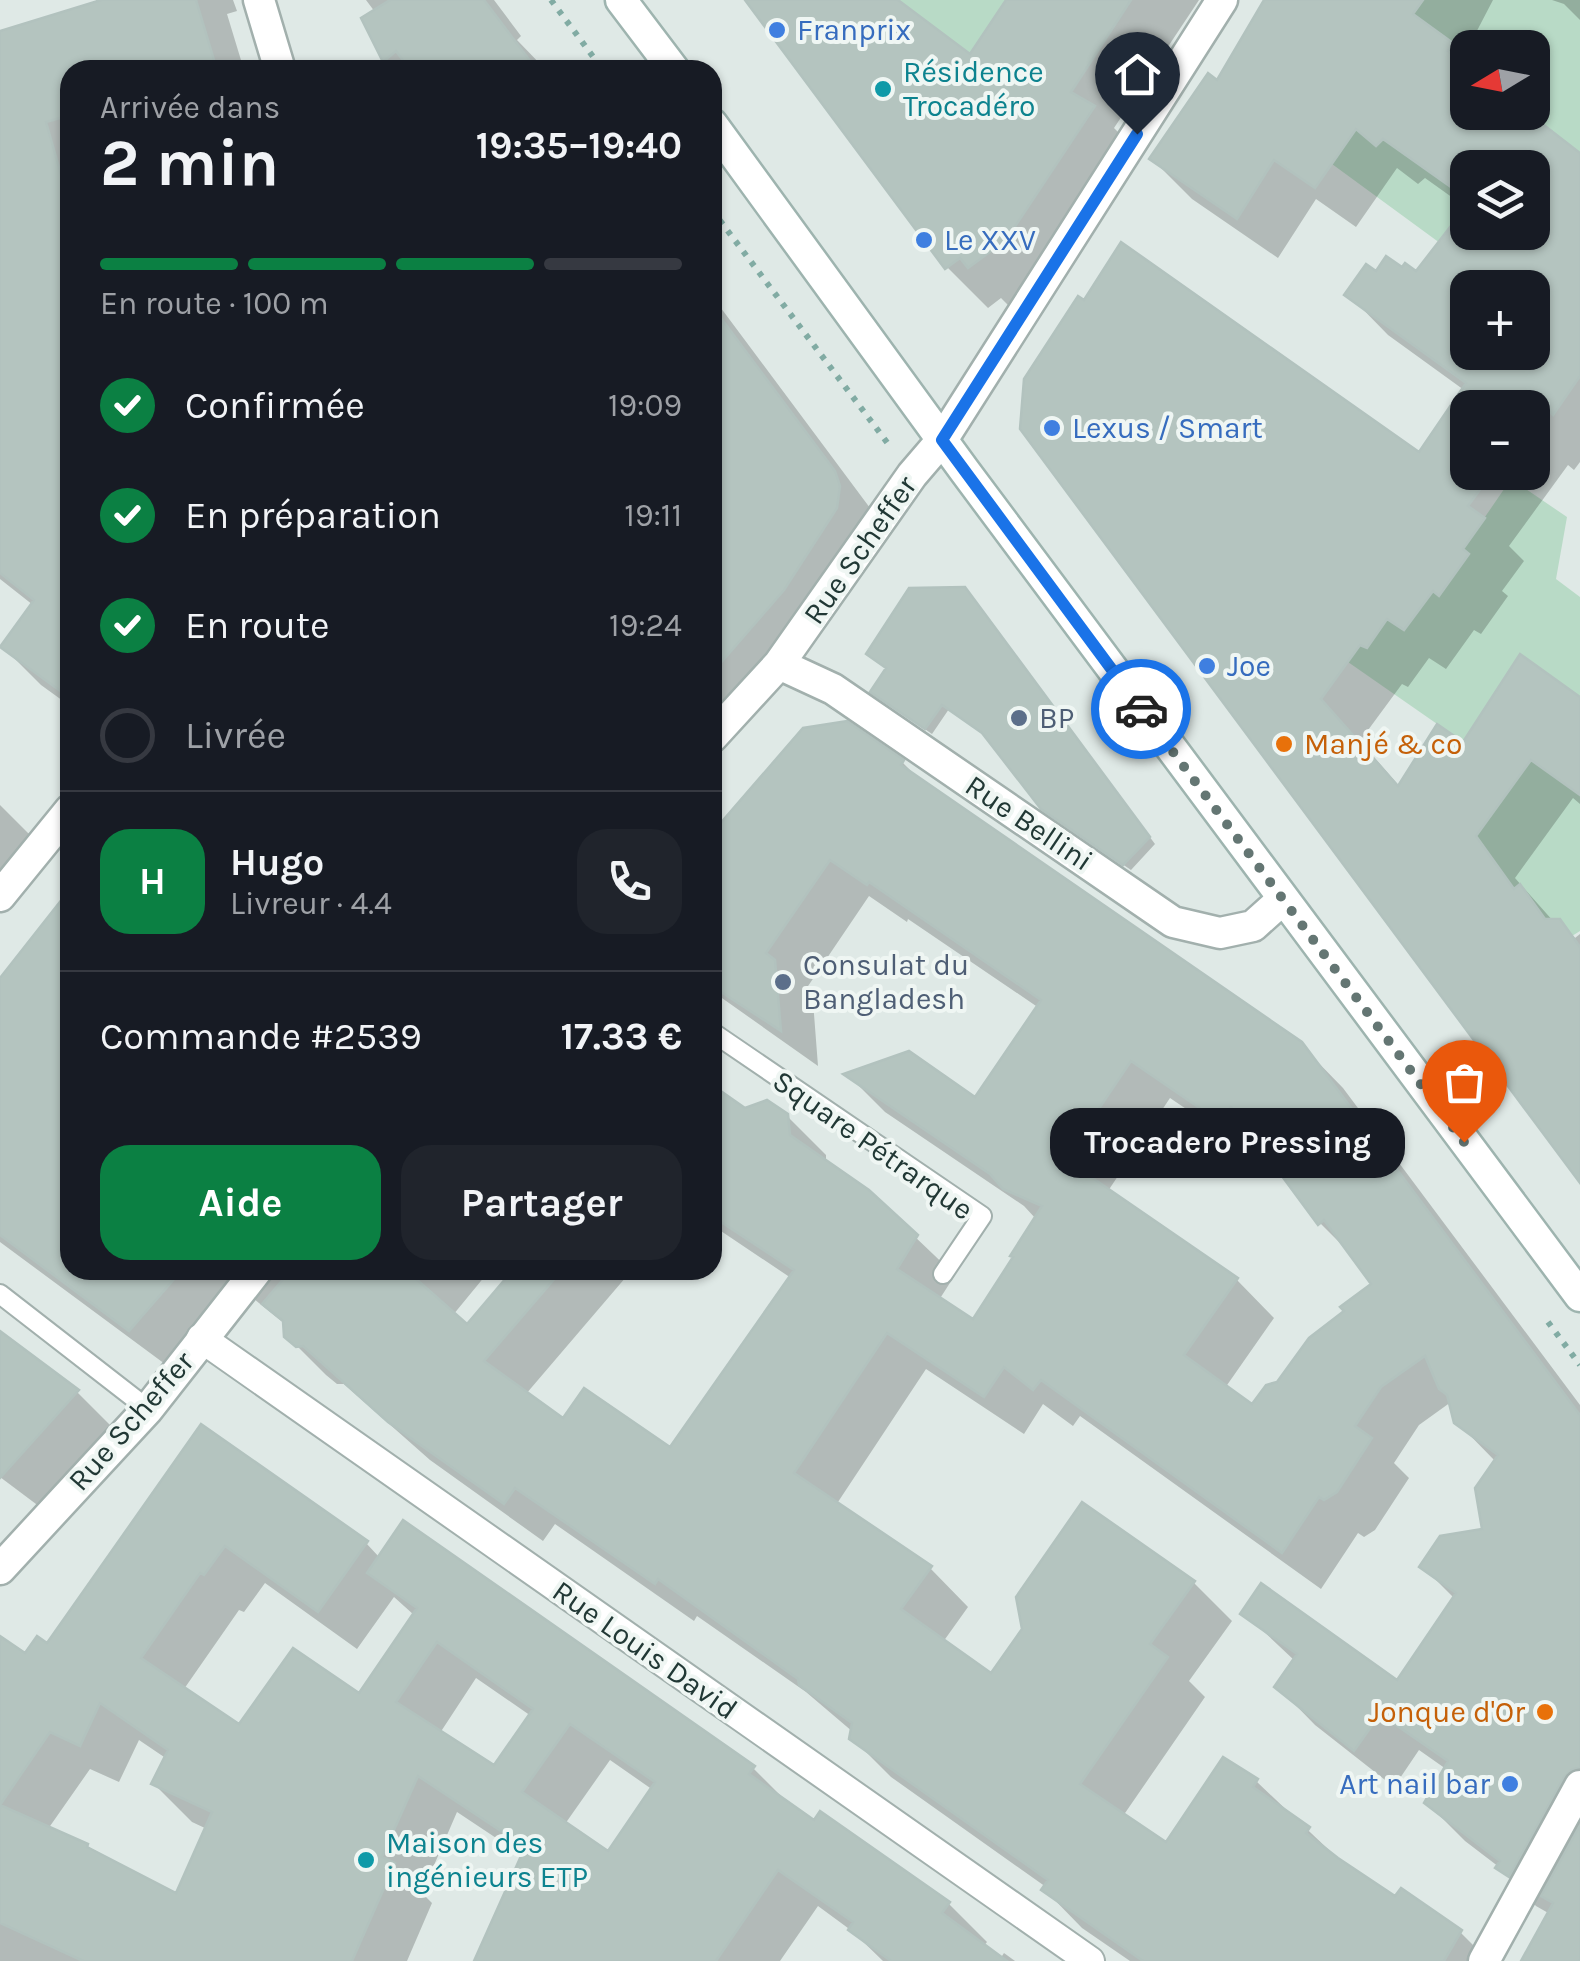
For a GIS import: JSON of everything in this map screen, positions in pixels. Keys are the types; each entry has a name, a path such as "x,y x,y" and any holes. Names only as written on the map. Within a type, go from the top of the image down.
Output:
{"street":[{"path":"259,0 277,60"},
{"path":"622,0 659,60"},
{"name":"Rue Scheffer","path":"722,725 779,664 912,475 942,440 1222,0"},
{"path":"722,138 1282,899 1580,1296"},
{"name":"Rue Bellini","path":"779,664 833,689 1174,922 1220,932 1253,926 1282,899"},
{"path":"0,896 60,822"},
{"name":"Rue Scheffer","path":"0,1569 148,1408 249,1280"},
{"name":"Rue Louis David","path":"201,1338 1090,1961"},
{"path":"1484,1961 1580,1786"}],"lane":[{"name":"Square Pétrarque","path":"722,1039 982,1216 943,1274"},
{"path":"0,1294 148,1408"}],"path":[{"path":"552,0 596,60"}],"green space":[{"path":"898,0 1006,0 958,72 922,18"},
{"path":"1423,0 1580,0 1580,153 1550,130 1550,30 1450,30 1450,40 1430,26 1424,32 1408,21"},
{"path":"1341,109 1361,122 1357,130 1376,145 1383,139 1450,187 1450,250 1489,250 1511,270 1477,270 1332,164"},
{"path":"1503,490 1527,490 1567,517 1556,579 1580,597 1580,705 1565,686 1521,655 1507,673 1519,681 1463,742 1348,662 1360,645 1367,648 1387,619 1404,630 1433,591 1439,595 1468,554 1463,549"},
{"path":"1532,759 1580,795 1580,931 1572,936 1545,919 1519,885 1514,889 1464,853"}],"building":[{"path":"101,0 196,0 214,60 60,60 60,118 46,122 60,171 60,691 0,647 34,600 0,573 0,31"},
{"path":"390,0 484,0 529,60 403,60 396,51 382,60 361,18"},
{"path":"745,0 898,0 970,54 1006,0 1131,0 1071,92 1095,106 1006,240 968,268 960,258 945,269"},
{"path":"1264,0 1423,0 1413,14 1450,41 1450,130 1550,130 1580,153 1580,376 1553,415 1550,390 1461,390 1466,383 1344,295 1366,264 1376,271 1386,256 1416,271 1450,227 1450,250 1550,250 1550,150 1450,150 1450,186 1383,139 1376,146 1356,129 1315,188 1274,160 1237,219 1149,159 1208,73 1217,80"},
{"path":"1121,242 1419,452 1450,406 1450,490 1480,490 1468,506 1485,518 1463,549 1469,554 1439,596 1433,591 1404,630 1387,619 1367,648 1360,645 1321,699 1398,786 1437,724 1463,742 1520,654 1580,697 1580,795 1531,760 1476,836 1514,889 1520,884 1545,919 1560,919 1580,947 1580,1183 1020,429 1024,379 1078,296 1084,300"},
{"path":"722,319 835,471 840,486 837,508 784,590 722,661"},
{"path":"965,587 1150,837 1123,865 1041,809 982,733 942,705 925,729 870,692 886,668 866,654 909,588"},
{"path":"847,721 904,760 901,765 1302,1042 1580,1415 1580,1767 1564,1777 1509,1877 1495,1868 1500,1861 1424,1803 1448,1761 1380,1714 1354,1751 1274,1687 1297,1654 1240,1614 1261,1583 1397,1680 1456,1593 1419,1567 1440,1536 1482,1529 1475,1488 1498,1455 1454,1423 1447,1395 1439,1389 1425,1356 1381,1387 1355,1426 1372,1438 1337,1492 1324,1500 1319,1497 1282,1553 1041,1380 1033,1390 1004,1367 984,1397 887,1333 794,1473 932,1566 901,1609 991,1673 1022,1629 1016,1597 1082,1502 1195,1581 1150,1644 1168,1657 1080,1784 1166,1842 1223,1757 1258,1779 1253,1787 1310,1827 1306,1833 1338,1858 1395,1896 1401,1888 1462,1930 1444,1961 1143,1961 1041,1890 1048,1880 849,1739 852,1723 799,1685 798,1679 658,1579 655,1584 515,1488 504,1504 388,1422 303,1346 296,1347 284,1337 283,1321 262,1304 282,1280 417,1280 467,1324 504,1280 553,1280 484,1361 563,1418 584,1388 670,1447 794,1270 722,1223 722,1092 745,1108 767,1100 788,1114 790,1135 869,1190 918,1235 897,1269 973,1319 1042,1206 1003,1189 990,1174 843,1074 909,1051 975,1097 1041,1000 869,882 867,885 830,860 766,953 775,960 781,1031 722,993 722,821 803,728","holes":["1131,1061 1220,1122 1231,1107 1318,1225 1324,1220 1371,1284 1340,1307 1344,1311 1309,1338 1277,1382 1266,1385 1252,1404 1184,1355 1238,1278 1065,1159"]},
{"path":"60,902 60,1280 0,1235 0,978"},
{"path":"60,1280 173,1280 129,1331"},
{"path":"0,1331 79,1390 0,1478"},
{"path":"201,1424 368,1541 318,1612 225,1546 204,1575 200,1573 141,1658 239,1724 293,1648 359,1693 417,1608 367,1573 403,1520 755,1766 749,1774 814,1820 820,1811 950,1902 942,1913 1007,1961 891,1961 848,1930 853,1922 778,1870 716,1961 474,1961 525,1847 418,1776 382,1857 395,1863 352,1961 83,1961 0,1923 0,1805 0,1636 25,1653 37,1636 47,1643","holes":["437,1642 533,1709 494,1765 396,1702","100,1703 168,1750 151,1784 212,1812 176,1893 87,1847 88,1844 0,1805 50,1732 80,1746","570,1724 655,1782 608,1851 522,1792"]},
{"path":"1580,1825 1580,1961 1521,1961 1553,1903 1541,1896"}],"way so far":[{"path":"1141,709 1464,1142"}],"place":[{"name":"Franprix","path":"777,30"},
{"name":"Résidence Trocadéro","path":"883,89"},
{"name":"Le XXV","path":"924,240"},
{"name":"Lexus / Smart","path":"1052,428"},
{"name":"Joe","path":"1207,666"},
{"name":"BP","path":"1019,718"},
{"name":"Manjé & co","path":"1284,744"},
{"name":"Consulat du Bangladesh","path":"783,982"},
{"name":"Trocadero Pressing","path":"1464,1142"},
{"name":"Jonque d'Or","path":"1545,1712"},
{"name":"Art nail bar","path":"1510,1784"},
{"name":"Maison des ingénieurs ETP","path":"366,1860"}],"route":[{"path":"1137,134 942,440 1141,709"}]}
